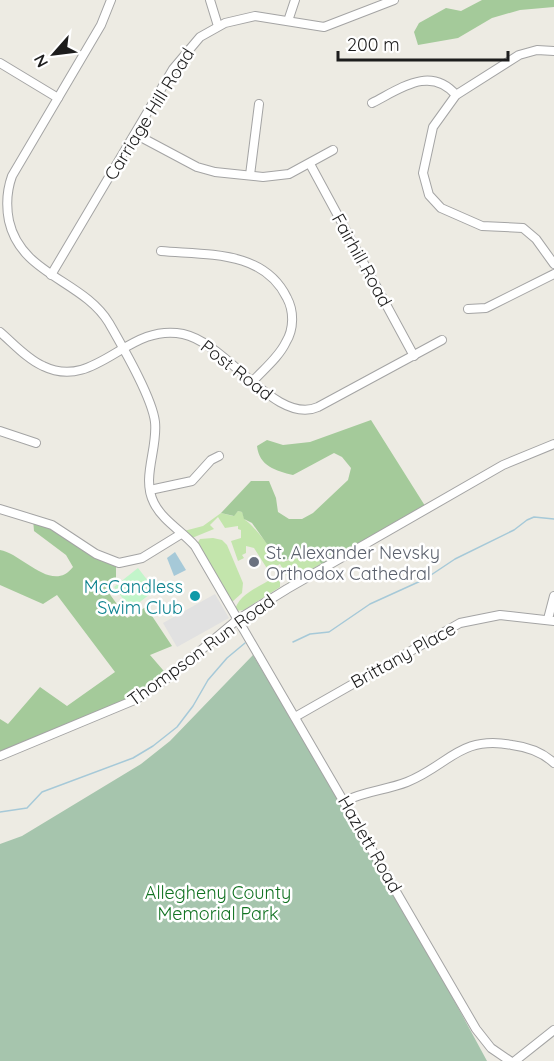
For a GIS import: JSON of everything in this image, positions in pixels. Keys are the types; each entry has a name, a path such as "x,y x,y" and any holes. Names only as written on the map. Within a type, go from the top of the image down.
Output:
{"street":[{"path":"111,0 101,25 12,176 8,198 9,218 16,240 28,258 99,309 122,348 154,415 155,431 150,490 192,481 206,464 219,456"},
{"path":"210,0 218,26"},
{"path":"288,21 296,0"},
{"name":"Carriage Hill Road","path":"51,275 184,52 200,37 218,26 255,16 311,27 324,27 394,0"},
{"path":"554,51 537,50 519,56 456,95 438,117 428,141 423,173 429,195 441,208 476,225 523,228 536,239 554,264"},
{"path":"0,63 58,98"},
{"path":"372,103 422,80 442,83 456,95"},
{"path":"250,175 259,104"},
{"path":"135,134 197,167 215,172 250,175 283,176 310,164 333,150"},
{"name":"Fairhill Road","path":"310,164 414,356"},
{"path":"161,251 246,261 267,270 279,283 292,311 289,337 254,381"},
{"path":"468,309 486,308 554,274"},
{"name":"Post Road","path":"0,332 38,364 64,373 87,369 141,338 161,332 187,335 209,345 279,403 292,409 308,411 442,340"},
{"path":"0,432 36,443"},
{"name":"Thompson Run Road","path":"0,756 137,699 175,672 237,620 323,567 503,465 554,444"},
{"name":"Hazlett Road","path":"150,490 157,507 195,546 476,1029 491,1048 510,1061"},
{"path":"0,509 52,525 96,554 119,563 142,558 181,534"},
{"path":"551,620 554,596"},
{"name":"Brittany Place","path":"295,717 437,634 460,623 500,615 551,620"},
{"path":"345,801 357,795 409,781 455,752 476,743 496,742 524,747 554,763"},
{"path":"515,1061 554,1030"}],"green space":[{"path":"482,0 554,0 554,7 520,10 492,18 458,38 418,45 414,32 419,23 446,8 461,11"},
{"path":"371,420 427,509 323,567 315,554 279,561 252,523 244,519 242,512 238,511 234,516 221,513 251,481 269,481 276,498 278,512 289,519 302,519 313,513 348,480 351,468 342,457 334,453 293,475 269,467 258,453 257,446 267,440 283,445 310,442"},
{"path":"238,511 242,512 245,520 258,532 282,562 315,554 321,564 288,583 289,580 280,564 268,570 254,548 246,546 246,553 242,555 244,558 238,561 231,541 241,538 241,530 238,526 225,528 218,517 210,525 214,529 192,538 184,531 203,526 221,513 233,516"},
{"path":"33,519 116,562 116,580 106,589 127,618 146,607 172,646 150,655 169,677 137,699 0,756 0,719 8,724 40,687 67,706 115,672 57,595 43,604 0,585 0,550 47,575 65,574 73,567 66,555 34,531"},
{"path":"200,539 222,540 227,545 243,583 242,593 232,602 197,544"},
{"path":"138,568 155,590 131,609 114,587"},
{"path":"273,578 280,581 280,587 244,610 235,611 240,600"},
{"name":"Allegheny County Memorial Park","path":"253,655 403,906 487,1061 0,1061 0,844 22,836 141,764 170,741"}],"shaded area":[{"path":"215,594 229,618 177,647 163,623"}],"water":[{"path":"175,552 186,570 174,576 167,558"}],"waterway":[{"path":"293,642 310,634 329,632 370,604 425,579 455,559 514,530 527,520 534,517 554,519"},
{"path":"0,812 27,808 42,792 133,758 153,746 177,727 208,680 227,658 245,643"}],"place":[{"name":"St. Alexander Nevsky Orthodox Cathedral","path":"254,562"},
{"name":"McCandless Swim Club","path":"195,596"}]}
